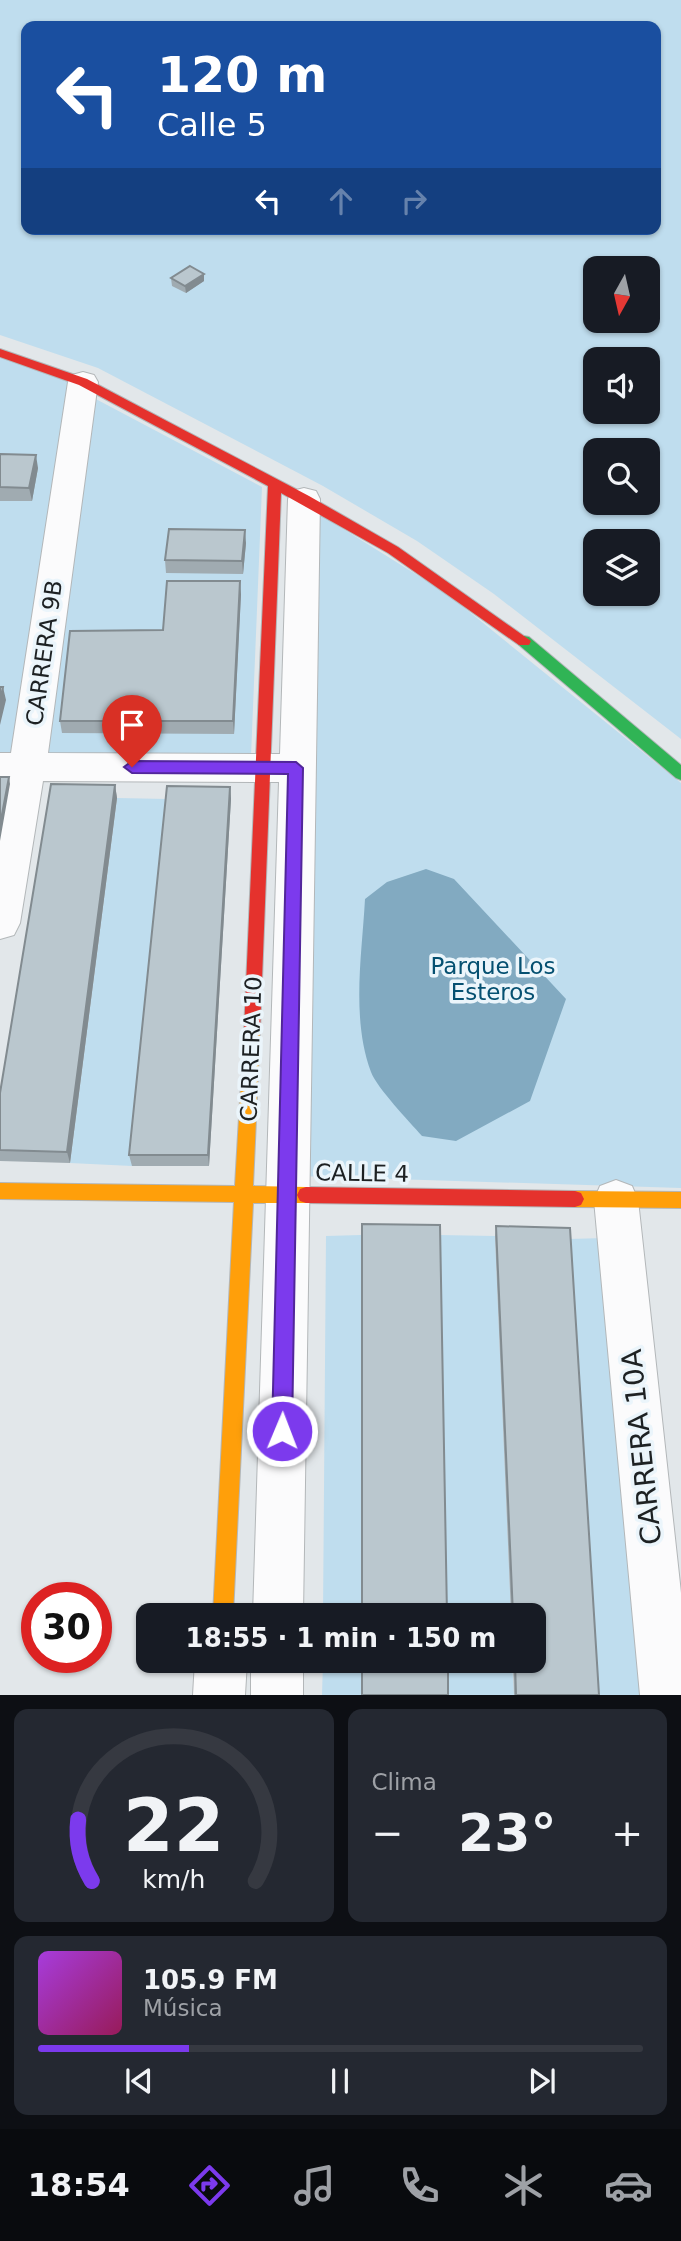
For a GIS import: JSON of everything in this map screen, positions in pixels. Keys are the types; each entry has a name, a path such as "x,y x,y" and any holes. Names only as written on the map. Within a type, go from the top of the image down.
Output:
{"street":[{"path":"0,354 83,382 289,491 393,550 529,645 681,774"},
{"name":"CARRERA 9B","path":"0,923 13,767 83,382"},
{"name":"CARRERA 10","path":"224,1603 245,1194 279,768 289,491"},
{"path":"13,767 279,768"},
{"name":"CARRERA 10","path":"278,1603 287,1194 279,768"},
{"name":"CALLE 4","path":"0,1191 681,1200"},
{"name":"CARRERA 10A","path":"617,1199 666,1695"},
{"path":"219,1695 220,1673"},
{"path":"276,1695 277,1673"}],"green space":[{"path":"0,0 681,0 681,739 494,594 417,541 323,486 98,368 0,335"},
{"path":"0,357 80,384 24,764 0,764"},
{"path":"92,397 262,487 251,756 42,755"},
{"name":"Parque Los Esteros","path":"316,512 446,593 681,783 681,1188 299,1176"},
{"path":"117,798 168,799 132,1166 70,1163"},
{"path":"361,1235 363,1603 323,1603 326,1236"},
{"path":"439,1235 495,1236 510,1603 446,1603"},
{"path":"605,1238 645,1695 596,1695 568,1239"},
{"path":"323,1673 363,1673 363,1695 322,1695"},
{"path":"447,1673 513,1673 514,1695 447,1695"}],"shaded area":[{"path":"426,869 454,879 566,999 530,1101 456,1141 422,1136 394,1104 371,1072 361,1030 359,986 365,899 387,882"}],"building":[{"path":"190,266 204,274 185,286 171,278"},
{"path":"0,454 36,455 29,488 0,487"},
{"path":"169,529 245,530 242,561 165,560"},
{"path":"167,581 240,581 233,721 60,721 70,631 163,630"},
{"path":"0,777 9,777 0,825"},
{"path":"51,784 115,785 67,1152 0,1150 0,1093"},
{"path":"167,786 230,787 208,1155 129,1155"},
{"path":"362,1224 440,1225 447,1603 362,1603"},
{"path":"496,1226 570,1228 599,1695 516,1695 515,1673 546,1673 546,1603 512,1603"},
{"path":"362,1673 448,1673 448,1695 362,1695"}],"traffic: fast":[{"path":"524,641 681,774"}],"traffic: slow":[{"path":"224,1603 252,1031"},
{"path":"0,1191 306,1195"},
{"path":"575,1199 681,1200"}],"traffic: jam":[{"path":"0,353 83,382 304,499 393,550 524,641"},
{"path":"252,1031 275,483"},
{"path":"306,1195 575,1199"}],"route":[{"path":"132,767 296,768 282,1431"}]}
